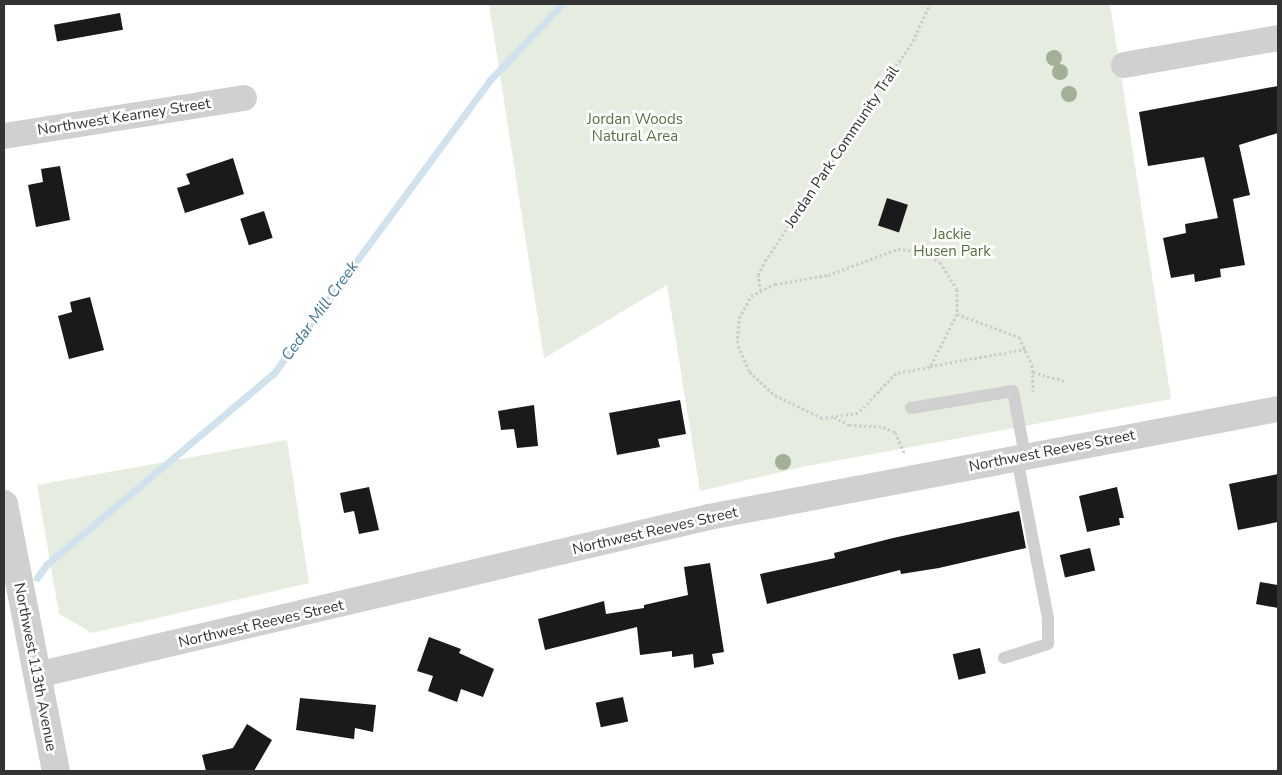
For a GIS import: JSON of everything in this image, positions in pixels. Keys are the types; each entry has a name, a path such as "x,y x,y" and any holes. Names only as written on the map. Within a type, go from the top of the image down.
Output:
{"street":[{"path":"1124,65 1278,38"},
{"name":"Northwest Kearney Street","path":"4,136 244,98"},
{"name":"Northwest Reeves Street","path":"37,674 688,522 909,478 1278,409"},
{"name":"Northwest 113th Avenue","path":"5,515 56,771"}],"lane":[{"path":"911,408 1013,391 1021,457 1048,618 1048,644 1004,658"}],"path":[{"name":"Jordan Park Community Trail","path":"760,291 758,275 765,261 913,41 930,4"},
{"path":"930,366 957,314 957,289 940,262 921,252 906,250 881,253 828,275 774,284 751,296 738,318 737,343 749,371 773,394 822,418 858,412 896,373 1025,349"},
{"path":"957,314 1019,337 1033,372 1033,400"},
{"path":"1033,372 1065,381"},
{"path":"833,417 849,425 883,427 895,432 904,444 909,478"}],"green space":[{"name":"Jackie Husen Park","path":"489,4 1110,4 1171,399 802,467 700,491 667,285 544,358"},
{"path":"287,440 309,583 92,633 59,614 37,485"}],"building":[{"path":"120,13 123,30 57,41 54,25"},
{"path":"1278,86 1278,133 1239,145 1250,195 1233,199 1245,265 1220,269 1221,277 1195,282 1194,274 1171,278 1163,238 1186,233 1185,224 1218,218 1204,157 1148,166 1139,112"},
{"path":"233,158 244,194 185,213 177,188 190,184 186,174"},
{"path":"60,166 70,220 36,227 28,185 43,182 41,169"},
{"path":"887,198 908,205 899,232 878,226"},
{"path":"264,211 273,238 249,245 240,219"},
{"path":"90,297 104,350 69,359 58,316 72,312 70,302"},
{"path":"680,400 686,434 658,439 660,447 617,455 609,413"},
{"path":"534,405 538,446 517,448 514,429 501,430 498,411"},
{"path":"1278,474 1278,522 1238,530 1229,484"},
{"path":"369,487 379,530 359,534 354,511 344,513 340,493"},
{"path":"1117,487 1124,518 1119,518 1120,525 1087,532 1079,496"},
{"path":"1019,511 1026,548 939,568 901,574 900,570 767,604 760,574 835,558 834,553 893,538"},
{"path":"1090,548 1095,570 1065,577 1060,555"},
{"path":"710,563 724,652 712,654 714,664 694,668 693,654 672,657 672,651 640,655 637,627 545,650 538,619 604,601 606,614 644,608 644,605 688,595 684,567"},
{"path":"1260,582 1278,585 1278,608 1256,604"},
{"path":"429,637 461,649 459,653 494,669 483,697 461,689 457,702 428,691 433,676 417,671"},
{"path":"980,648 986,673 959,680 953,654"},
{"path":"623,697 628,721 601,727 596,703"},
{"path":"300,698 376,705 373,732 355,728 354,739 296,730"},
{"path":"247,724 272,740 254,771 206,771 202,755 233,748"}],"waterway":[{"name":"Cedar Mill Creek","path":"37,578 46,565 274,373 490,80 562,4"}],"park label":[{"name":"Jordan Woods Natural Area","path":"635,128"}]}
